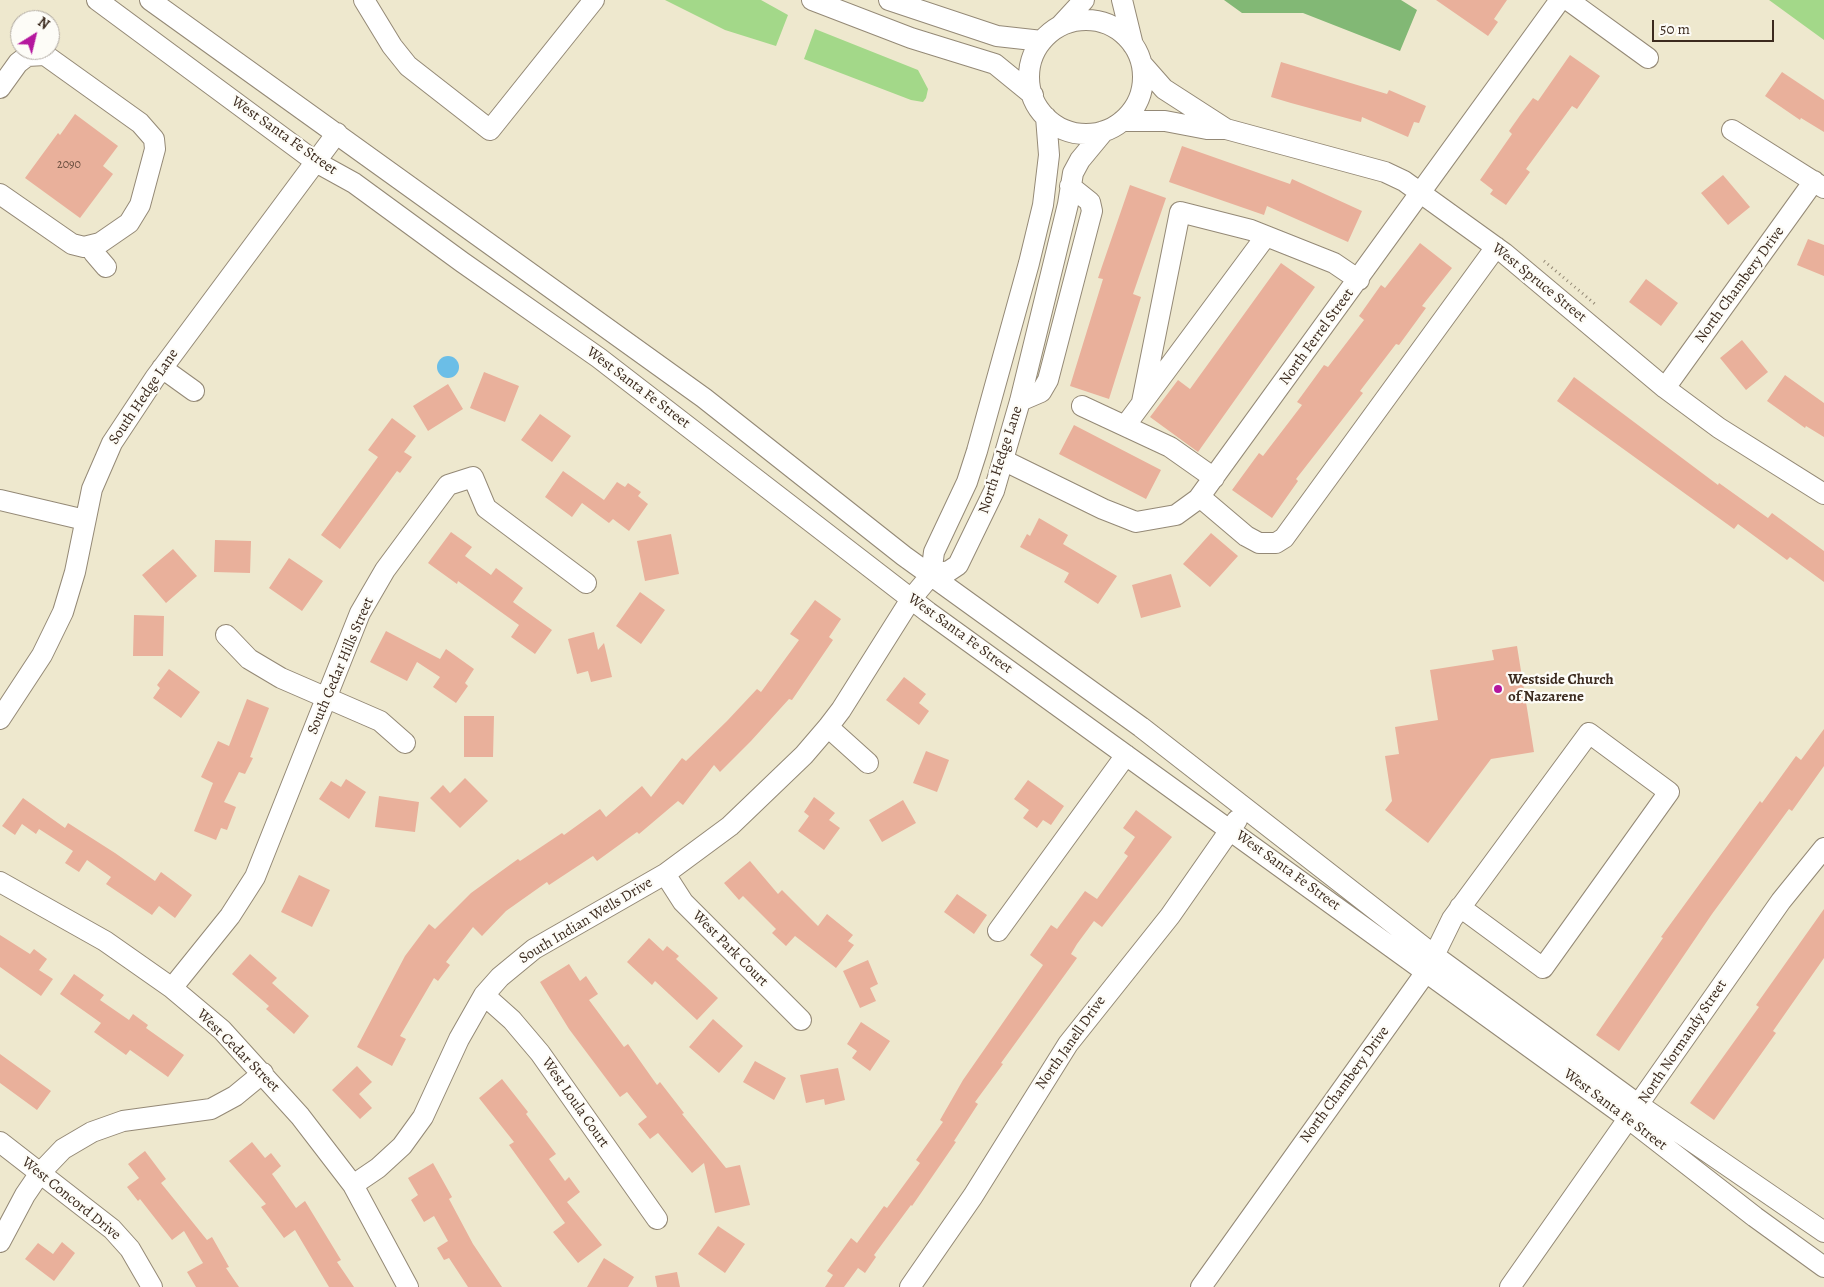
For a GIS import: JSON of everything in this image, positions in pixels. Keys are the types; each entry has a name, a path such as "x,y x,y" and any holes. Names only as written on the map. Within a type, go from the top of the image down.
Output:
{"street":[{"name":"West Santa Fe Street","path":"96,0 316,162 354,182 462,262 600,358 911,598 1126,756 1230,830 1430,964 1634,1112 1824,1232"},
{"name":"West Santa Fe Street","path":"150,0 704,398 867,528 1141,727 1245,808 1430,964"},
{"path":"364,0 392,46 408,66 490,130 594,0"},
{"path":"812,0 911,38 995,64 1033,95"},
{"path":"889,0 997,36 1042,41"},
{"path":"1084,0 1042,41 1033,56 1029,74 1033,95 1046,118 1059,127 1073,132 1089,134 1104,131 1122,121 1133,110 1140,96 1143,80 1142,64 1133,45 1122,0"},
{"name":"North Ferrel Street","path":"1003,460 1103,509 1136,522 1176,515 1200,497 1560,0"},
{"path":"1568,0 1648,58"},
{"path":"1058,27 1082,21 1107,24 1122,33 1133,45"},
{"path":"0,88 18,63 27,56 45,55 140,123 154,139 155,149 140,206 129,223 100,243 84,247 72,244 0,194"},
{"name":"West Spruce Street","path":"1142,64 1164,89 1226,129"},
{"name":"North Hedge Lane","path":"1046,118 1050,155 1043,205 1029,264 977,451 967,482 934,552 931,575 949,570 958,565 979,525 1003,460 1020,402 1068,204 1073,173 1080,160 1104,131"},
{"name":"West Spruce Street","path":"1122,121 1165,121 1207,129 1226,129 1385,172 1404,181 1496,247 1665,388 1719,428 1824,494"},
{"path":"1732,130 1819,185"},
{"name":"South Hedge Lane","path":"0,719 42,655 63,612 75,572 92,489 108,451 128,417 162,368 337,133"},
{"name":"North Chambery Drive","path":"1665,388 1819,185"},
{"path":"1142,402 1180,212 1251,230 1334,263 1359,280"},
{"path":"1125,426 1266,236"},
{"path":"92,245 94,253 106,267"},
{"path":"1200,497 1246,536 1258,543 1276,543 1284,538 1496,247"},
{"path":"162,368 194,391"},
{"path":"1082,406 1170,447 1214,478"},
{"name":"South Cedar Hills Street","path":"172,988 230,916 255,876 365,604 385,570 448,485 473,477 486,508 586,583"},
{"path":"0,500 85,520"},
{"name":"South Indian Wells Drive","path":"353,1185 378,1168 402,1146 423,1117 449,1056 484,995 500,977 534,949 665,874 730,826 804,756 828,726 911,598 931,575"},
{"path":"226,635 249,659 281,678 380,721 405,743"},
{"path":"828,726 868,763"},
{"name":"North Chambery Drive","path":"1201,1287 1430,964 1442,937 1460,907 1589,733 1669,792 1543,968 1460,907"},
{"path":"998,931 1126,756"},
{"name":"North Janell Drive","path":"910,1287 973,1196 1068,1044 1170,916 1245,808"},
{"name":"North Normandy Street","path":"1510,1287 1781,901 1824,848"},
{"name":"West Park Court","path":"665,874 683,902 801,1020"},
{"name":"West Cedar Street","path":"0,882 105,941 172,988 222,1030 300,1116 353,1185 408,1287"},
{"name":"West Loula Court","path":"484,995 512,1020 536,1047 656,1219"},
{"path":"0,1242 25,1195 40,1173 63,1149 92,1132 122,1121 211,1109 235,1096 263,1073"},
{"name":"West Santa Fe Street","path":"1634,1112 1755,1217 1824,1267"},
{"name":"West Concord Drive","path":"0,1142 112,1229 130,1249 152,1287"}],"green space":[{"path":"665,0 761,0 788,15 776,46 725,30"},
{"path":"1224,0 1401,0 1417,10 1400,51 1303,13 1242,13"},
{"path":"1769,0 1824,0 1824,40"},
{"path":"815,29 918,70 928,89 926,98 923,102 911,100 804,59"}],"water":[{"path":"448,356 456,359 459,367 456,375 448,378 440,375 437,367 440,359"}],"building":[{"path":"1436,0 1507,0 1494,19 1498,22 1488,36"},
{"path":"1570,55 1600,76 1577,109 1572,106 1526,169 1530,172 1506,205 1490,194 1493,190 1480,180 1512,134 1509,131 1521,114 1533,98 1538,101"},
{"path":"1281,62 1387,94 1389,90 1426,106 1419,123 1414,122 1408,137 1362,117 1361,122 1271,97"},
{"path":"1782,72 1824,100 1824,132 1801,118 1800,120 1765,96"},
{"path":"75,114 118,146 103,166 113,174 80,218 25,178 58,133 60,135"},
{"path":"1182,146 1290,184 1292,179 1362,211 1348,242 1267,206 1264,215 1169,182"},
{"path":"1723,175 1750,207 1728,225 1701,193"},
{"path":"1130,185 1166,198 1133,294 1141,297 1109,399 1070,386 1103,279 1098,278"},
{"path":"1808,239 1824,245 1824,276 1797,265"},
{"path":"1420,243 1452,268 1422,306 1426,308 1399,345 1396,344 1360,391 1363,393 1296,479 1298,481 1272,518 1232,490 1259,453 1263,456 1302,405 1297,402 1324,365 1328,367 1364,320 1359,316 1381,285 1385,288"},
{"path":"1281,263 1315,287 1198,452 1150,417 1178,380 1190,389"},
{"path":"1646,279 1678,303 1661,326 1629,302"},
{"path":"1742,340 1768,372 1746,390 1720,358"},
{"path":"484,372 519,386 505,422 470,408"},
{"path":"1785,375 1824,403 1824,437 1806,426 1805,428 1767,401"},
{"path":"1574,377 1718,485 1719,483 1768,518 1772,513 1824,551 1824,582 1790,557 1787,560 1738,524 1734,529 1557,401"},
{"path":"448,384 463,409 428,431 413,406"},
{"path":"540,414 571,436 552,462 521,440"},
{"path":"392,418 416,436 404,452 412,457 400,473 397,471 340,549 321,535 378,457 368,450"},
{"path":"1074,425 1161,470 1146,499 1059,454"},
{"path":"563,471 604,500 617,482 625,487 628,483 641,492 638,496 648,504 629,531 613,519 609,523 582,503 572,517 545,497"},
{"path":"1039,518 1068,535 1063,544 1117,576 1098,604 1064,582 1069,573 1020,547 1027,534 1030,536"},
{"path":"451,532 472,547 465,556 491,575 496,568 523,588 513,602 552,630 535,654 511,637 519,625 458,581 457,584 428,563"},
{"path":"1211,533 1238,556 1210,587 1183,564"},
{"path":"671,534 679,574 645,581 637,541"},
{"path":"215,540 251,541 250,573 214,572"},
{"path":"173,549 197,576 166,603 142,575"},
{"path":"289,558 323,581 302,611 269,588"},
{"path":"1171,574 1181,607 1141,618 1132,585"},
{"path":"640,592 665,610 641,644 616,626"},
{"path":"815,600 841,619 829,637 833,640 792,700 789,699 720,772 714,765 683,805 678,801 639,834 637,832 597,861 593,856 549,885 547,882 506,911 482,936 473,927 446,962 450,965 438,981 434,978 400,1036 406,1039 392,1066 357,1047 405,956 429,924 435,929 471,893 518,859 520,861 562,833 564,835 600,809 606,817 642,786 651,797 682,758 686,761 757,689 761,692 799,640 790,634"},
{"path":"134,615 164,616 163,656 133,656"},
{"path":"386,631 440,659 446,649 474,669 465,683 468,686 456,703 433,687 440,677 417,662 407,681 370,662"},
{"path":"594,632 598,650 604,643 612,677 591,682 588,671 577,674 568,639"},
{"path":"1517,646 1534,752 1491,759 1428,843 1385,810 1392,801 1385,756 1399,754 1395,727 1438,720 1430,670 1494,660 1492,650"},
{"path":"169,669 200,692 181,718 153,698 160,688 157,685"},
{"path":"904,677 926,694 919,703 929,711 919,725 886,700"},
{"path":"247,699 269,708 250,757 253,758 245,774 239,772 224,802 236,807 227,830 221,828 216,840 194,831 213,783 201,777 218,741 229,746"},
{"path":"464,716 494,716 493,757 464,757"},
{"path":"1824,729 1824,766 1792,811 1789,809 1712,914 1619,1051 1596,1035 1663,938 1661,937 1760,801 1762,803 1796,756 1801,760"},
{"path":"926,751 949,760 937,792 913,783"},
{"path":"465,778 488,801 460,828 430,798 443,785 450,793"},
{"path":"346,779 366,792 349,819 319,799 331,781 341,787"},
{"path":"1028,780 1064,806 1051,825 1043,820 1037,828 1023,818 1029,810 1014,799"},
{"path":"379,796 419,802 415,832 375,827"},
{"path":"814,797 835,813 829,820 840,828 824,850 798,831 809,816 804,812"},
{"path":"23,798 65,828 68,823 155,881 161,872 192,895 175,918 159,906 152,915 106,884 111,877 87,860 79,872 65,863 73,851 39,829 36,834 22,824 15,835 2,826"},
{"path":"903,800 916,823 882,842 869,820"},
{"path":"1136,810 1172,837 1102,927 1094,921 1077,944 1071,954 1077,958 1001,1063 1003,1064 975,1102 978,1104 954,1141 956,1142 912,1206 874,1255 876,1257 865,1273 858,1268 844,1287 825,1287 833,1275 827,1271 851,1238 857,1243 884,1206 887,1208 920,1163 916,1160 943,1122 940,1120 963,1080 1043,965 1030,955 1051,925 1057,929 1085,891 1097,899 1128,856 1124,853 1135,837 1123,828"},
{"path":"750,861 778,894 782,890 818,926 827,914 853,935 848,941 854,945 836,968 795,936 786,946 772,933 776,929 743,896 739,900 724,883"},
{"path":"299,875 330,890 312,927 281,912"},
{"path":"957,894 987,915 974,934 944,912"},
{"path":"1824,909 1824,958 1773,1031 1776,1033 1714,1120 1690,1103 1759,1007 1756,1005"},
{"path":"0,935 30,954 34,949 47,959 39,970 53,979 41,996 0,967"},
{"path":"649,938 663,951 667,946 679,956 676,959 718,998 697,1020 655,981 652,985 627,962"},
{"path":"250,954 277,978 272,983 309,1016 294,1034 266,1009 269,1006 232,974"},
{"path":"868,960 878,984 870,988 876,1001 860,1008 843,971"},
{"path":"569,964 580,981 586,976 598,994 589,1000 624,1047 628,1044 657,1085 660,1082 684,1113 682,1114 726,1168 740,1165 750,1205 715,1213 704,1163 692,1173 658,1133 650,1139 638,1124 647,1117 627,1092 620,1097 569,1029 540,982"},
{"path":"74,974 104,995 100,1000 129,1020 133,1014 148,1025 146,1028 184,1055 168,1077 130,1050 126,1055 94,1032 101,1023 60,994"},
{"path":"713,1019 743,1046 719,1073 689,1047"},
{"path":"861,1022 890,1041 870,1071 852,1058 857,1051 847,1044"},
{"path":"0,1054 51,1091 37,1110 0,1083"},
{"path":"755,1061 786,1078 774,1100 743,1082"},
{"path":"357,1066 372,1082 359,1094 372,1108 360,1119 332,1090"},
{"path":"838,1068 845,1100 825,1105 824,1099 806,1103 800,1075"},
{"path":"502,1079 528,1112 526,1114 556,1154 549,1159 565,1181 569,1177 580,1192 567,1202 602,1245 578,1263 553,1232 565,1223 509,1145 514,1142 479,1098"},
{"path":"252,1142 265,1158 271,1153 281,1166 272,1174 296,1208 305,1201 341,1260 337,1262 354,1287 329,1287 295,1230 284,1238 261,1207 266,1204 229,1161"},
{"path":"145,1151 166,1179 161,1183 207,1240 212,1237 229,1267 226,1268 239,1287 196,1287 187,1272 203,1263 184,1231 172,1240 140,1199 138,1201 127,1187 139,1178 128,1164"},
{"path":"433,1163 452,1197 449,1199 473,1244 502,1287 468,1287 449,1258 444,1260 437,1248 448,1241 434,1216 424,1222 411,1200 418,1195 408,1178"},
{"path":"718,1226 745,1244 725,1273 698,1254"},
{"path":"62,1242 75,1253 54,1281 25,1259 38,1243 53,1254"},
{"path":"604,1258 634,1277 628,1287 587,1287"},
{"path":"677,1272 680,1287 657,1287 655,1276"}],"place":[{"name":"Westside Church of Nazarene","path":"1498,689"}]}
